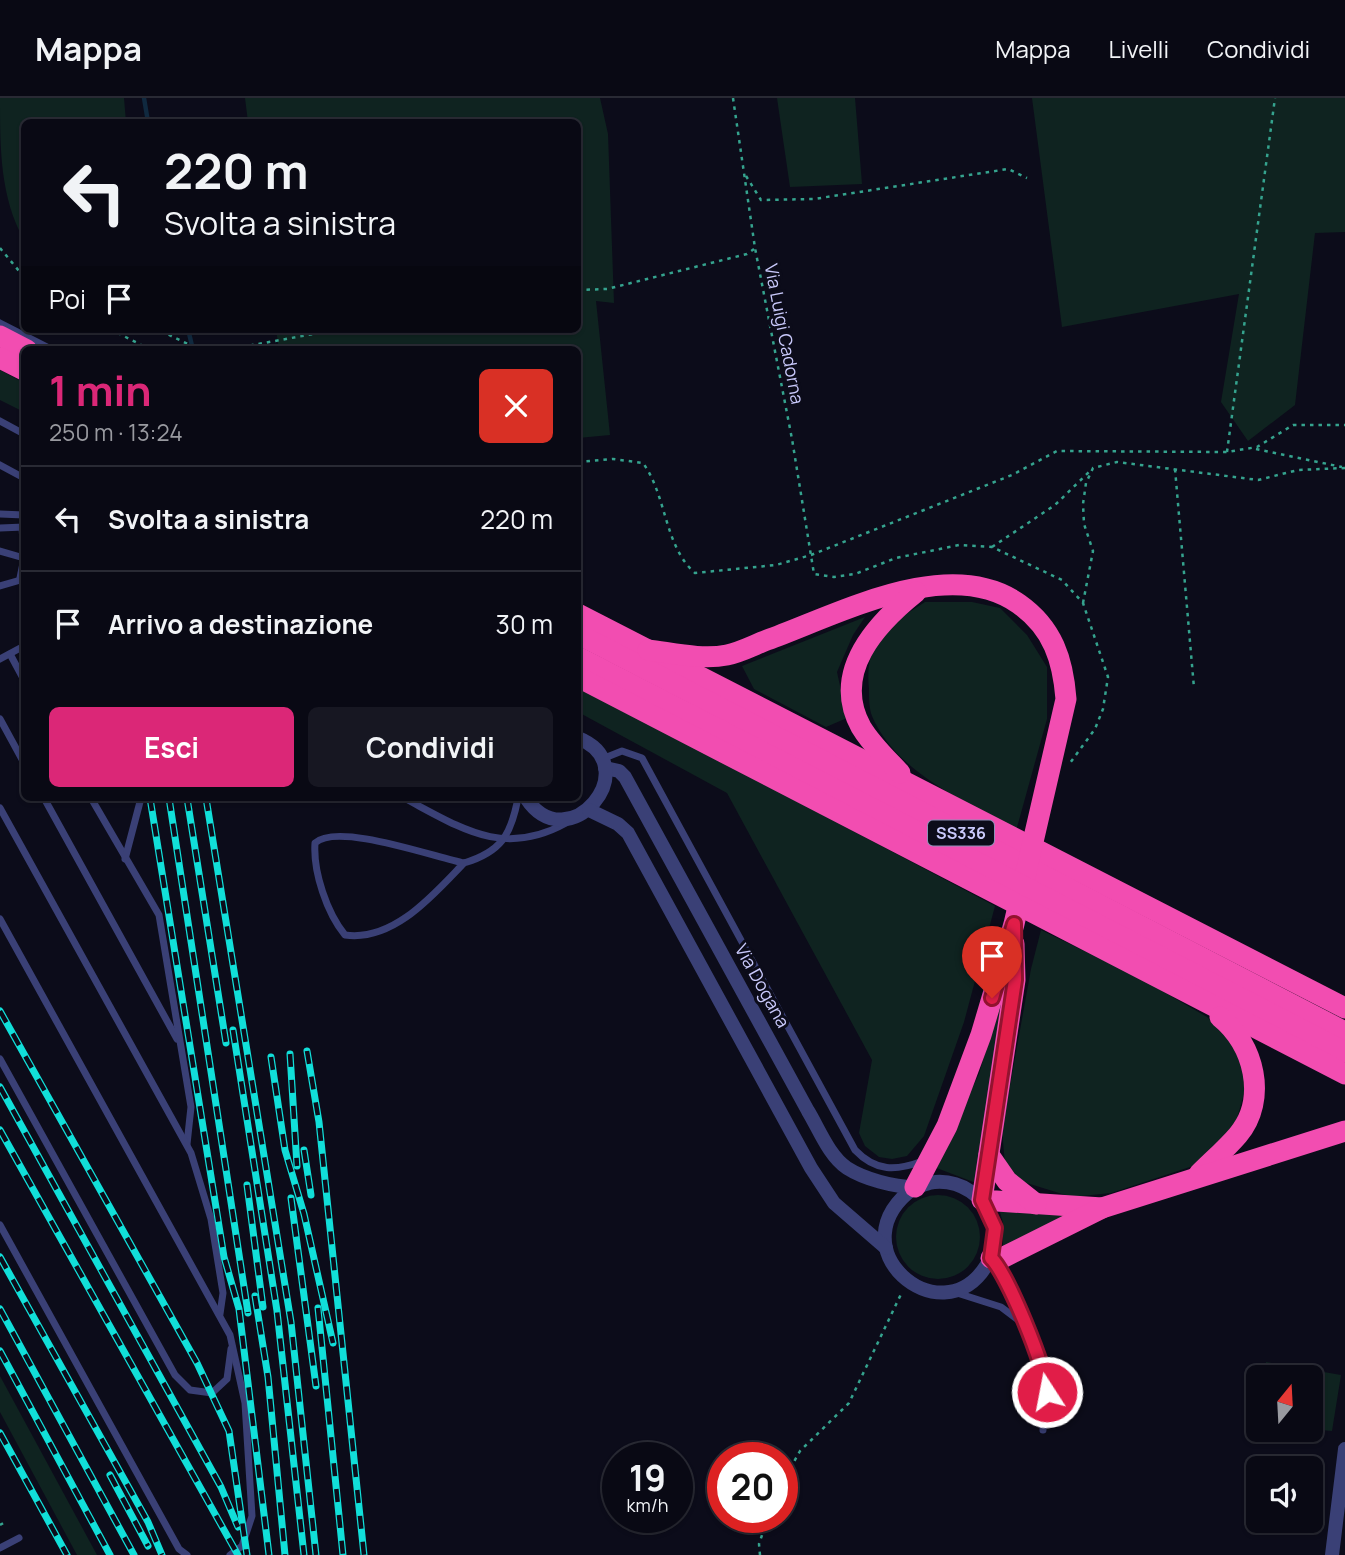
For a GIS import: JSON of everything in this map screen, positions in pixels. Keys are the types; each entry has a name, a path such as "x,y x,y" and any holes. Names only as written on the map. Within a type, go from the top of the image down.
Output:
{"highway":[{"path":"0,336 21,347"},
{"path":"0,358 21,368"},
{"path":"648,650 689,655 727,655 877,599 923,587 977,584 1004,593 1032,613 1051,637 1064,666 1066,699 1014,924 970,1071 930,1158 913,1187"},
{"path":"912,785 875,747 860,725 852,698 855,670 863,646 885,617 923,587"},
{"path":"581,616 1345,1008"},
{"name":"SS336","path":"581,636 1345,1032"},
{"name":"SS336","path":"581,659 1345,1052"},
{"path":"581,679 1345,1074"},
{"path":"1014,924 1015,980 982,1200 1102,1208"},
{"path":"1113,953 1223,1018 1242,1039 1254,1070 1253,1103 1240,1133 1195,1178"},
{"path":"991,1258 1004,1257 1102,1208 1345,1131"},
{"path":"989,1155 1007,1181 1036,1203"}],"street":[{"name":"Via Dogana","path":"581,738 603,764 620,771 639,802 832,1152 855,1172 913,1187"},
{"path":"530,801 547,816 569,819 584,813 602,794 603,764"},
{"path":"584,813 618,824 628,833 811,1168 834,1203 886,1248"},
{"path":"933,1182 951,1182 968,1189 982,1200 995,1228 991,1258 974,1280 949,1292 920,1289 897,1273 886,1248 885,1230 890,1213 900,1198 913,1187 933,1182"},
{"path":"1332,1555 1342,1497 1345,1449"}],"lane":[{"path":"0,323 45,346"},
{"path":"0,421 21,432"},
{"path":"0,465 21,476"},
{"path":"0,514 21,515"},
{"path":"0,527 21,527"},
{"path":"0,551 21,557"},
{"path":"0,586 21,578"},
{"path":"0,659 21,648"},
{"path":"10,654 21,674"},
{"path":"0,719 21,758"},
{"path":"603,764 622,751 642,758 855,1150 869,1164 913,1187"},
{"path":"46,801 180,1044"},
{"path":"93,801 159,915 191,1107 187,1144"},
{"path":"125,859 140,801"},
{"path":"410,801 470,832 504,840 536,837 584,813"},
{"path":"464,863 359,838 326,836 315,843 325,896 337,925 345,935 356,936 369,933 415,911 464,863 481,858 496,849 504,840 517,801"},
{"path":"0,808 187,1144 211,1219 223,1293 220,1314"},
{"path":"0,919 230,1335 245,1403 252,1516 245,1541 230,1555"},
{"path":"0,1059 175,1375 190,1390 205,1395 212,1393 227,1380 232,1355 230,1335"},
{"path":"869,1164 887,1169 905,1168 930,1158"},
{"path":"0,1225 179,1549 187,1555"},
{"path":"991,1258 1002,1268 1023,1323 1041,1359 1046,1376 1043,1430"},
{"path":"949,1292 970,1295 1001,1307 1023,1323"},
{"path":"0,1548 19,1538"}],"path":[{"name":"Via Luigi Cadorna","path":"733,98 755,248 814,574 834,577 855,574 896,558 959,545 992,547"},
{"path":"1227,452 1275,98"},
{"path":"744,173 761,200 814,199 1008,169 1027,178"},
{"path":"0,248 21,273"},
{"path":"581,290 607,289 747,254 755,248"},
{"path":"118,333 142,346"},
{"path":"165,333 192,346"},
{"path":"247,346 319,333"},
{"path":"581,462 613,459 643,463 654,477 681,561 695,573 776,565 811,555 1012,475 1057,451 1227,452 1251,448 1293,425 1345,425"},
{"path":"1251,448 1345,468"},
{"path":"992,547 1055,505 1093,468 1116,462 1258,480 1298,470 1345,468"},
{"path":"1083,603 1093,551 1084,524 1083,504 1086,483 1093,468"},
{"path":"1175,469 1194,688"},
{"path":"992,547 1062,580 1083,603 1108,677 1103,709 1095,729 1064,772"},
{"path":"798,1455 849,1403 908,1282"},
{"path":"0,1525 7,1521"},
{"path":"760,1555 759,1544 763,1533"}],"green space":[{"path":"0,98 124,98 126,119 21,119 21,234 10,207 1,154"},
{"path":"245,98 600,98 608,134 614,303 596,301 610,435 581,438 581,346 278,346 277,333 581,333 581,119 248,119"},
{"path":"777,98 855,98 862,184 790,187"},
{"path":"1032,98 1345,98 1345,232 1315,233 1295,405 1248,441 1221,402 1239,294 1062,327"},
{"path":"0,370 21,381 21,410 0,400"},
{"path":"925,602 972,602 1000,608 1027,635 1047,667 1047,719 1016,831 934,784 915,770 883,736 872,716 868,673 875,647 890,627"},
{"path":"865,617 853,635 837,672 847,718 826,727 754,689 742,666"},
{"path":"581,688 995,906 964,1022 924,1136 907,1156 892,1159 879,1157 865,1146 859,1133 872,1060 727,793 581,714"},
{"path":"1041,930 1138,977 1207,1017 1239,1047 1246,1086 1236,1122 1227,1137 1196,1165 1111,1193 1072,1197 1017,1180 1005,1164 1002,1130 1031,969"},
{"path":"1008,972 976,1183 934,1167 979,1074"},
{"path":"938,1195 954,1198 968,1207 977,1221 980,1237 977,1253 968,1267 954,1276 938,1279 922,1276 908,1267 899,1253 896,1237 899,1221 908,1207 922,1198"},
{"path":"998,1205 1083,1211 1003,1250 1003,1223"},
{"path":"1323,1372 1341,1375 1332,1431 1323,1430"},
{"path":"0,1376 97,1555 77,1555 0,1412"}],"waterway":[{"path":"144,98 148,119"},
{"path":"189,333 192,346"}],"railway":[{"path":"150,801 224,1257 239,1309 269,1555"},
{"path":"169,801 248,1313"},
{"path":"187,801 226,1043"},
{"path":"206,801 291,1322 316,1555"},
{"path":"0,1011 197,1363 229,1431 247,1555"},
{"path":"233,1030 277,1311 304,1555"},
{"path":"307,1051 319,1122 364,1555"},
{"path":"290,1054 297,1166"},
{"path":"271,1057 285,1150 304,1214 333,1343"},
{"path":"0,1087 221,1487 238,1527"},
{"path":"0,1130 238,1555"},
{"path":"304,1150 311,1195"},
{"path":"247,1185 263,1307"},
{"path":"291,1198 316,1386"},
{"path":"0,1257 148,1522 162,1555"},
{"path":"255,1296 268,1377 285,1555"},
{"path":"318,1308 343,1555"},
{"path":"0,1309 134,1555"},
{"path":"0,1351 110,1555"},
{"path":"0,1433 67,1555"},
{"path":"110,1475 148,1546"}],"route":[{"path":"992,998 1014,924 1015,980 982,1200 995,1228 991,1258 1002,1268 1023,1323 1041,1359 1047,1392"}]}
